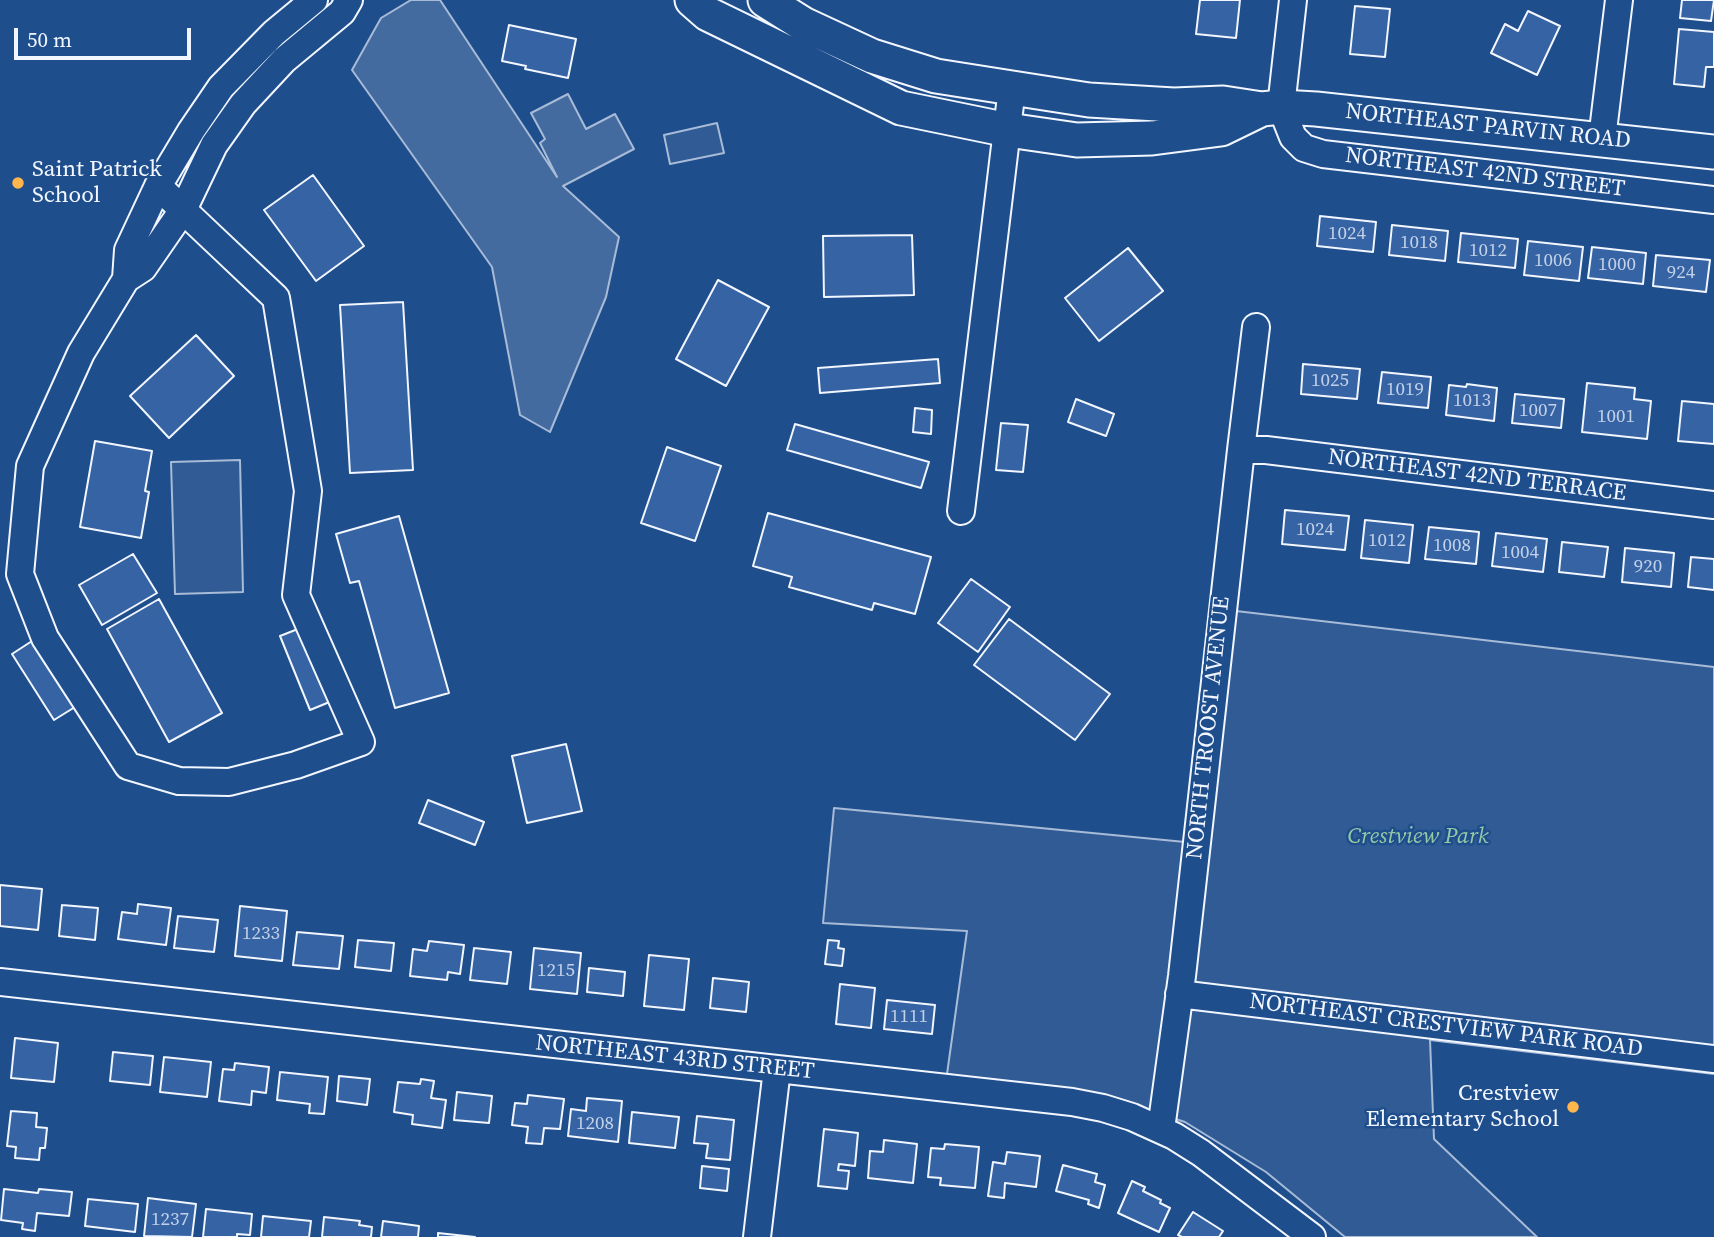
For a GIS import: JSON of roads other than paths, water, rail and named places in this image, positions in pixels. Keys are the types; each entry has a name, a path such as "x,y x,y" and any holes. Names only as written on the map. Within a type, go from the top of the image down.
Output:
{"main road":[{"name":"NORTHEAST PARVIN ROAD","path":"692,0 708,14 901,108 1008,130 1077,140 1152,138 1221,129 1272,108"},
{"name":"NORTHEAST PARVIN ROAD","path":"765,0 803,24 872,56 936,76 1089,100 1174,105 1223,103 1316,109 1714,152"}],"street":[{"path":"126,279 128,250 158,186 191,131 221,87 274,33 314,0"},
{"path":"158,186 183,210 276,298 308,491 296,595 361,742 296,765 229,782 179,781 128,766 45,638 20,574 30,466 81,353 126,279 142,268 183,210 214,145 243,104 284,60 342,12 349,0"},
{"path":"1272,108 1293,0"},
{"path":"1602,139 1619,0"},
{"path":"961,511 1012,88"},
{"name":"NORTHEAST 42ND STREET","path":"1272,108 1304,148 1323,154 1714,200"},
{"name":"NORTH TROOST AVENUE","path":"1161,1129 1179,995 1256,327"},
{"name":"NORTHEAST 42ND TERRACE","path":"1241,450 1266,450 1714,505"},
{"name":"NORTHEAST 43RD STREET","path":"0,982 1072,1102 1103,1108 1161,1129 1201,1153 1312,1237"},
{"name":"NORTHEAST CRESTVIEW PARK ROAD","path":"1179,995 1714,1059"},
{"path":"757,1237 777,1069"}],"place":[{"name":"Saint Patrick School","path":"18,183"},
{"name":"Crestview Elementary School","path":"1573,1107"}],"park label":[{"name":"Crestview Park","path":"1418,837"}]}
